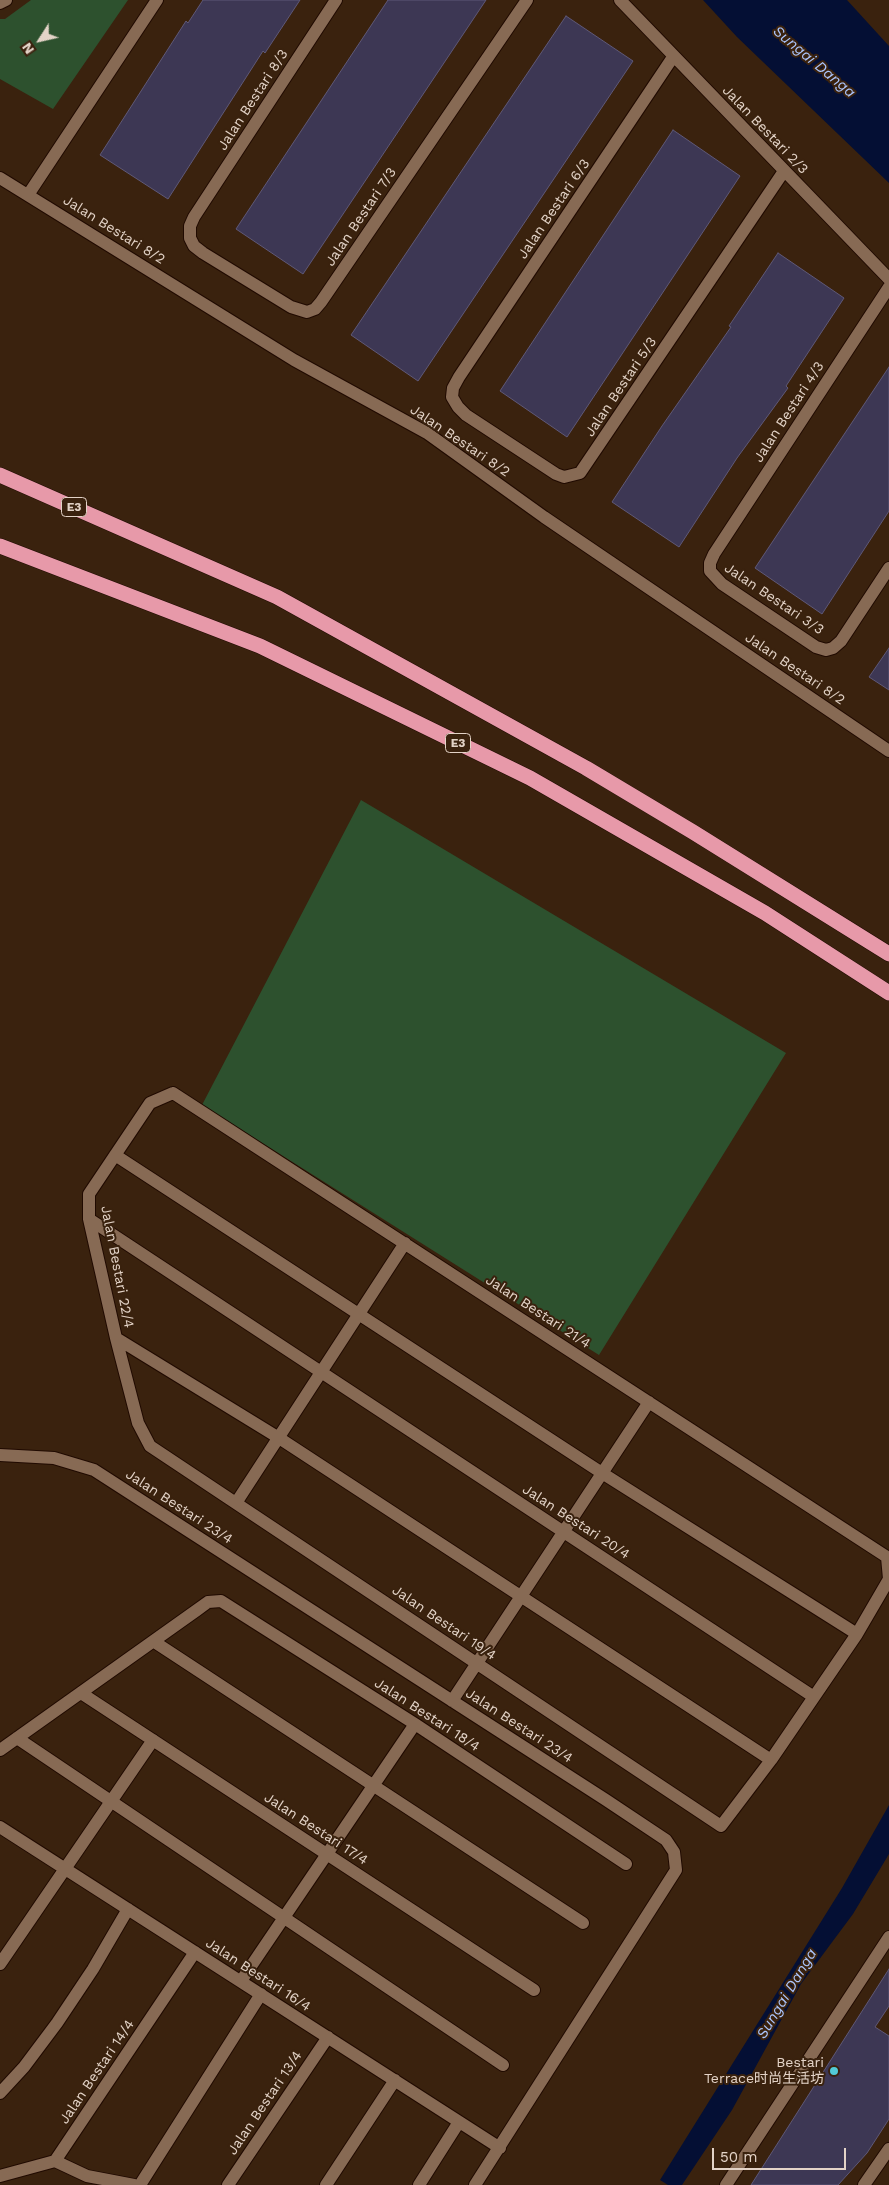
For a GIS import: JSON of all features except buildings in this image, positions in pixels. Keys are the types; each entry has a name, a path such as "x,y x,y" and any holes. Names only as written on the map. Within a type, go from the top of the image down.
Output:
{"highway":[{"name":"E3","path":"0,476 277,597 586,768 889,954"},
{"name":"E3","path":"0,546 260,646 530,778 765,913 889,994"}],"street":[{"path":"0,3 6,0"},
{"path":"28,195 157,0"},
{"name":"Jalan Bestari 8/3","path":"194,217 336,0"},
{"name":"Jalan Bestari 7/3","path":"194,217 190,226 190,238 194,246 203,253 299,311 307,312 315,309 527,0"},
{"name":"Jalan Bestari 2/3","path":"620,0 673,58 889,280"},
{"name":"Jalan Bestari 6/3","path":"459,378 673,58"},
{"name":"Jalan Bestari 5/3","path":"459,378 453,388 452,397 466,415 556,474 564,477 580,473 784,171"},
{"name":"Jalan Bestari 8/2","path":"0,178 294,360 427,433 544,517 889,751"},
{"name":"Jalan Bestari 4/3","path":"714,554 889,287"},
{"name":"Jalan Bestari 3/3","path":"714,554 710,563 710,571 715,578 816,647 826,650 833,648 841,640 889,568"},
{"name":"Jalan Bestari 22/4","path":"150,1446 138,1423 116,1338 89,1219 89,1194 150,1103 173,1093"},
{"name":"Jalan Bestari 21/4","path":"173,1093 887,1557 889,1579 857,1634"},
{"path":"115,1155 602,1473 857,1634 772,1760 279,1438 116,1338"},
{"name":"Jalan Bestari 20/4","path":"89,1219 814,1697"},
{"path":"236,1503 405,1243"},
{"path":"452,1701 649,1402"},
{"name":"Jalan Bestari 19/4","path":"150,1446 721,1826 772,1760"},
{"name":"Jalan Bestari 23/4","path":"0,1455 54,1458 94,1470 666,1840 674,1852 676,1870 475,2185"},
{"name":"Jalan Bestari 18/4","path":"153,1641 208,1602 221,1601 415,1724 626,1864"},
{"path":"0,1750 153,1641 583,1923"},
{"name":"Jalan Bestari 17/4","path":"81,1692 534,1990"},
{"path":"241,1981 415,1724"},
{"path":"17,1738 503,2065"},
{"path":"0,1964 110,1800 153,1740"},
{"name":"Jalan Bestari 16/4","path":"0,1827 500,2148"},
{"path":"0,2093 24,2067 57,2023 93,1969 128,1909"},
{"path":"726,2185 889,1937"},
{"name":"Jalan Bestari 14/4","path":"55,2161 195,1952"},
{"path":"140,2185 261,1994"},
{"name":"Jalan Bestari 13/4","path":"228,2185 328,2037"},
{"path":"326,2185 394,2080"},
{"path":"419,2185 459,2122"},
{"path":"864,2185 889,2149"},
{"path":"0,2176 55,2161 87,2176 134,2185"}],"green space":[{"path":"31,0 128,0 53,109 0,79 0,19 5,19"},
{"path":"361,800 786,1053 599,1355 202,1105"}],"water":[{"name":"Sungai Danga","path":"703,0 847,0 889,46 889,183 737,37"},
{"name":"Sungai Danga","path":"889,1805 889,1854 853,1914 801,1984 732,2110 682,2185 668,2185 660,2180 842,1888"}],"place":[{"name":"Bestari Terrace时尚生活坊","path":"834,2071"}]}
